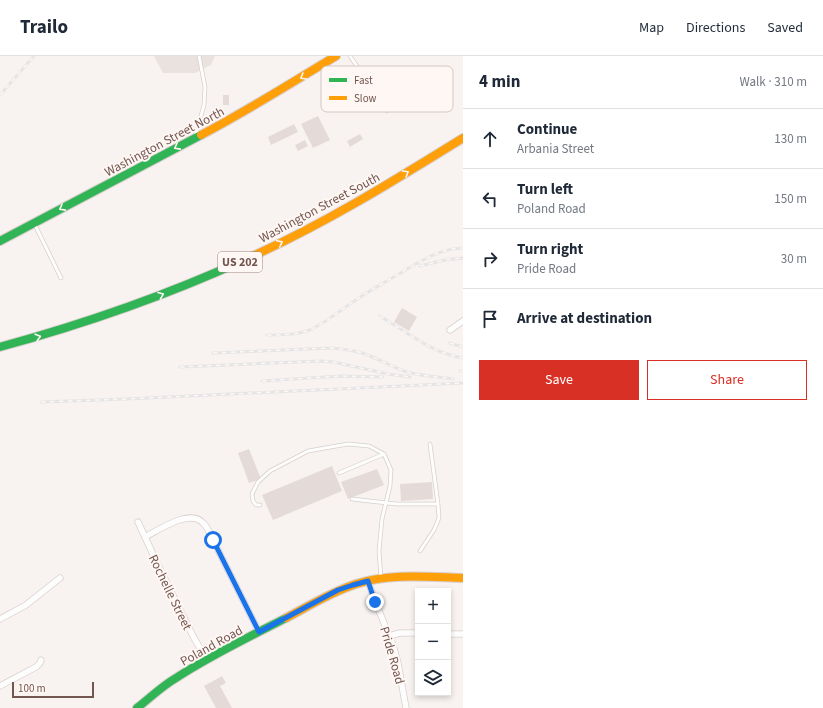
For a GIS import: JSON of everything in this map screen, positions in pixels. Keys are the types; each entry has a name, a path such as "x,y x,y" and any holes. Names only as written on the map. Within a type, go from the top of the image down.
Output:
{"main road":[{"name":"Washington Street North","path":"0,241 195,138 269,97 336,56"},
{"name":"Washington Street South","path":"0,347 58,331 100,317 165,294 216,273 264,251 331,216 404,175 463,138"},
{"name":"Poland Road","path":"137,708 175,679 207,660 338,590 381,578 405,576 463,578"}],"street":[{"path":"450,330 463,321"},
{"path":"145,537 186,518 200,520 206,526 259,632"},
{"name":"Rochelle Street","path":"138,522 194,638 207,660"},
{"path":"0,619 30,602 60,578"},
{"name":"Pride Road","path":"368,581 398,663 406,708"},
{"path":"389,636 400,633 415,633"},
{"path":"451,634 463,634"},
{"path":"0,686 36,667 41,660"}],"lane":[{"path":"195,138 204,105 206,87 199,56"},
{"path":"350,56 357,66"},
{"path":"34,223 61,278"},
{"path":"260,505 256,505 253,501 252,494 258,482 270,471 308,451 348,444 369,446 384,454 392,470 390,486 382,519 379,551 381,578"},
{"path":"420,551 434,530 439,518 430,444"},
{"path":"339,472 384,454"},
{"path":"352,499 396,504 438,504"}],"shaded area":[{"path":"154,56 215,56 211,65 195,73 163,73"}],"building":[{"path":"223,95 229,95 229,105 223,105"},
{"path":"318,116 330,140 313,148 301,124"},
{"path":"294,124 298,132 271,145 268,137"},
{"path":"360,134 363,139 350,147 347,141"},
{"path":"305,140 308,146 298,151 295,145"},
{"path":"402,308 417,317 409,331 394,322"},
{"path":"249,449 261,479 249,483 238,453"},
{"path":"332,466 342,491 273,520 262,495"},
{"path":"377,469 384,485 348,499 341,482"},
{"path":"432,482 433,499 401,501 400,484"},
{"path":"222,676 226,683 220,686 232,708 216,708 204,686"}],"railway":[{"path":"0,95 34,56"},
{"path":"267,335 294,334 310,330 323,323 371,290 425,259 443,251 463,248"},
{"path":"420,266 445,260 463,258"},
{"path":"380,316 430,347 441,352 463,358"},
{"path":"450,343 463,347"},
{"path":"213,353 331,348 365,354 407,372 453,379"},
{"path":"180,367 321,361 410,377"},
{"path":"262,381 340,376 383,377"},
{"path":"41,402 463,383"}],"traffic: fast":[{"path":"0,241 201,135"},
{"path":"0,347 62,329 124,308 184,286 244,260"},
{"path":"137,708 166,685 189,670 230,646 286,618"}],"traffic: slow":[{"path":"201,135 252,107 336,56"},
{"path":"244,260 273,247 328,218 383,187 463,138"},
{"path":"286,618 338,591 356,584 382,578 409,576 463,578"}],"route":[{"path":"213,540 259,632 338,590 368,581 375,602"}]}
